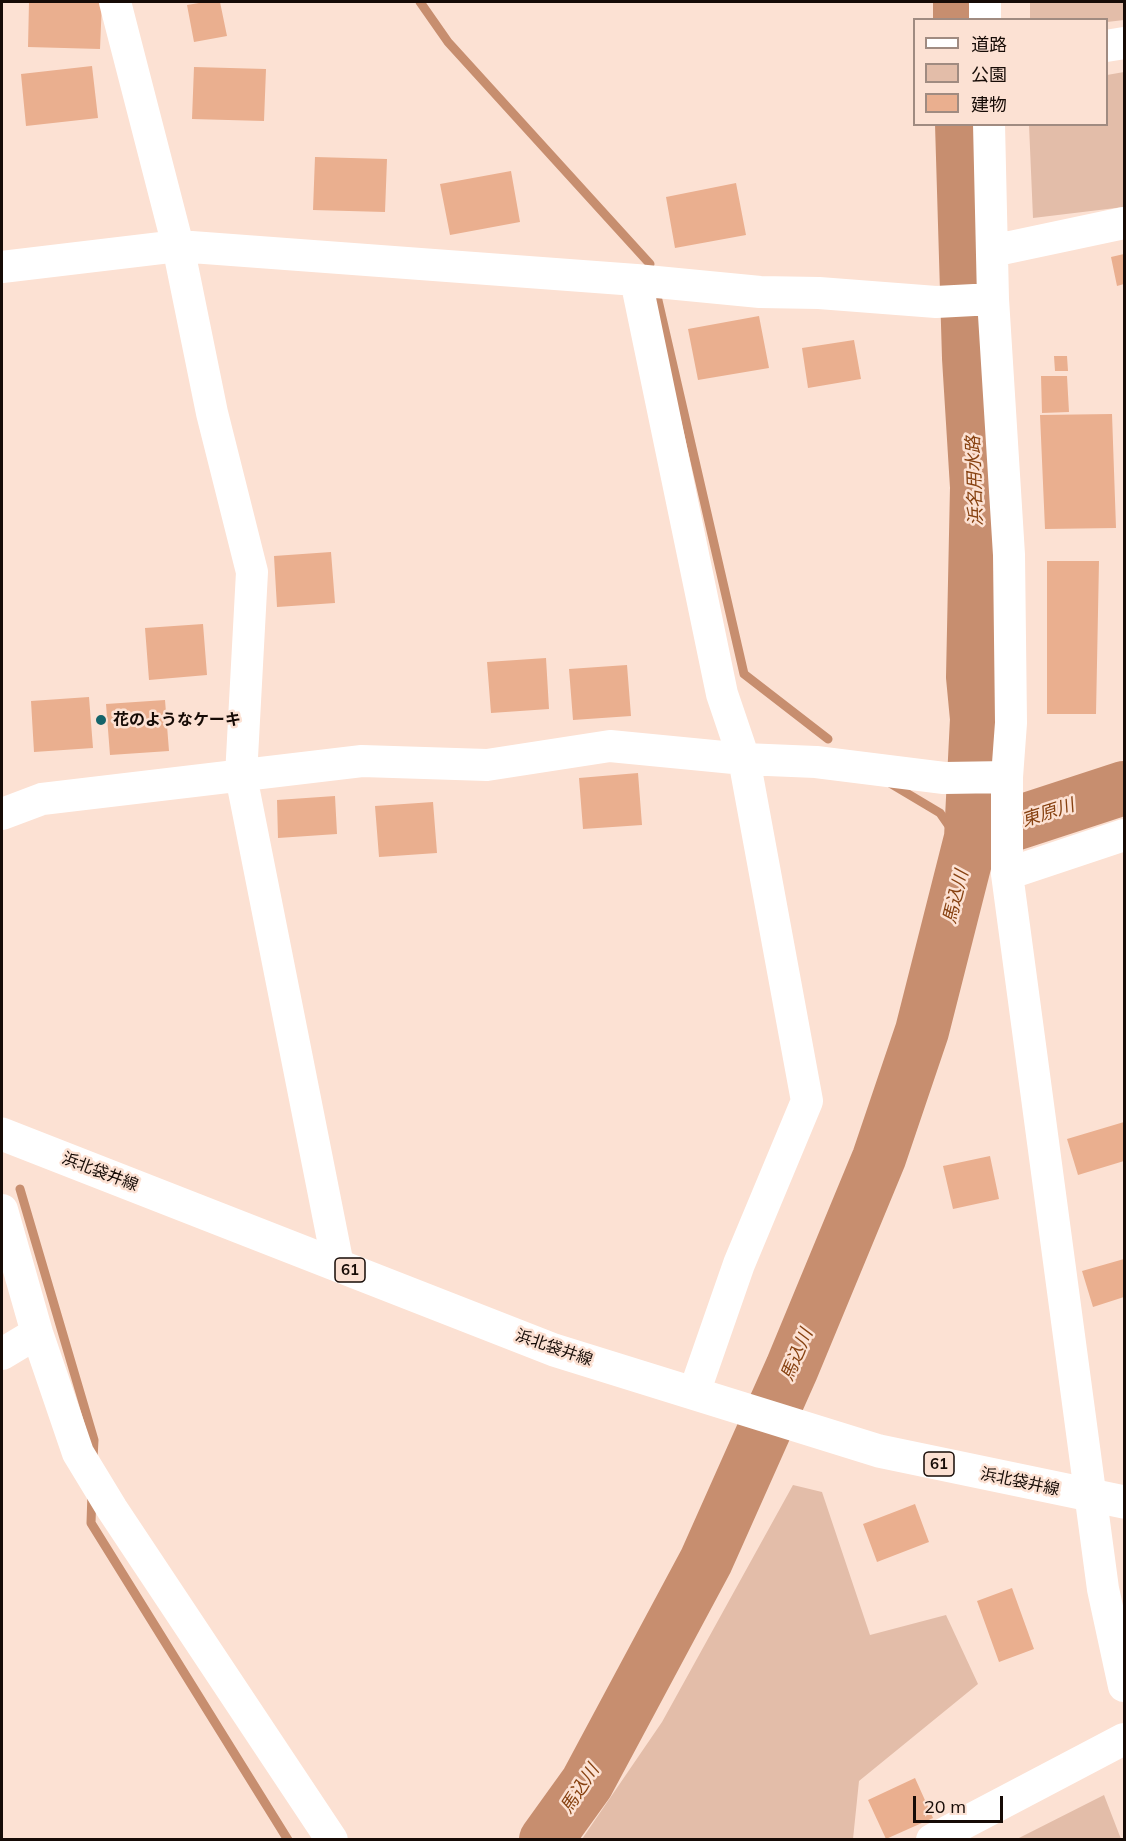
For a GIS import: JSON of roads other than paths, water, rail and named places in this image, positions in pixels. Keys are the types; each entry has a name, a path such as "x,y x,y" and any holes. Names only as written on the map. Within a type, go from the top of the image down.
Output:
{"main road":[{"name":"浜北袋井線","path":"2,1134 554,1350 879,1451 1091,1497 1125,1502"}],"street":[{"path":"115,2 178,246 212,413 252,572 241,776 338,1265"},
{"path":"985,2 985,18"},
{"path":"1108,46 1125,43"},
{"path":"988,126 992,251 983,300 1009,555 1011,723 996,778 1103,1589 1125,1686"},
{"path":"992,251 1125,223"},
{"path":"2,267 178,246 636,280 760,292 819,293 936,302 983,300"},
{"path":"636,280 722,694 744,759 807,1101 739,1264 698,1395"},
{"path":"2,814 42,799 362,761 487,765 610,746 744,759 816,762 944,778 996,778"},
{"path":"1007,874 1125,835"},
{"path":"2,1210 37,1332 78,1453 112,1509 332,1839"},
{"path":"2,1354 37,1332"},
{"path":"932,1839 1125,1739"}],"waterway":[{"path":"420,2 448,42 650,264"},
{"name":"浜名用水路","path":"960,2 960,18"},
{"name":"馬込川","path":"546,1840 587,1783 706,1561 792,1368 879,1158 922,1031 971,838 977,719 973,677 977,487 969,358 962,126"},
{"path":"657,296 744,674 828,739"},
{"path":"888,782 940,813 956,836 971,838"},
{"name":"東原川","path":"971,838 1124,788"},
{"path":"20,1189 94,1440 93,1458"},
{"path":"92,1493 91,1523 288,1840"}],"place":[{"name":"花のようなケーキ","path":"101,720"}]}
